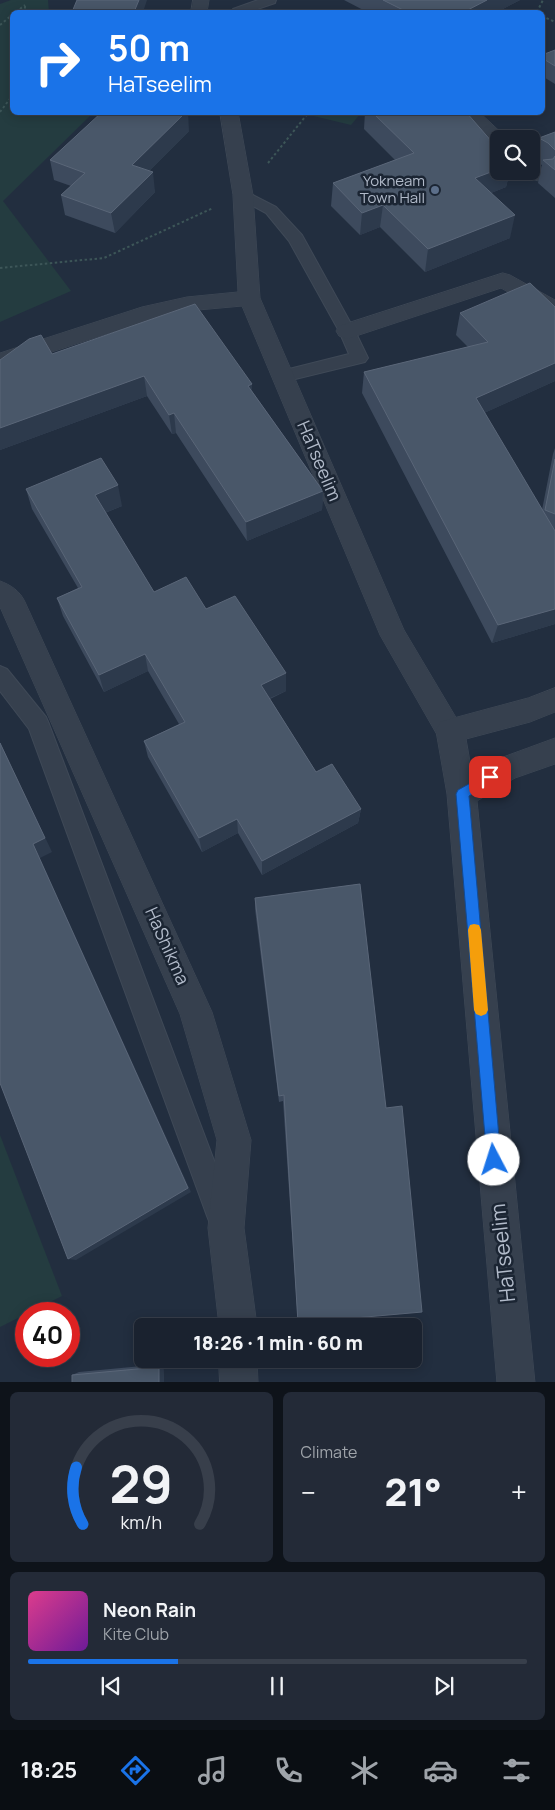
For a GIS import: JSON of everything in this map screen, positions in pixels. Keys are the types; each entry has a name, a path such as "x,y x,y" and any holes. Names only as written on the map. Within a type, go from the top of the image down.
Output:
{"street":[{"name":"HaTseelim","path":"230,115 243,195 249,298 393,635 450,731 462,794 516,1382"},
{"path":"471,115 490,132"},
{"path":"347,331 503,280 555,310"},
{"path":"0,361 142,314 187,304 249,298"},
{"name":"HaShikma","path":"0,592 12,602 196,1012 234,1140 226,1228 237,1318"},
{"path":"450,731 530,710 555,700"},
{"path":"462,794 504,769 555,752"},
{"path":"238,1368 239,1382"}],"lane":[{"path":"243,10 270,0"},
{"path":"243,195 271,210 296,239 347,331 359,358 283,376"},
{"path":"0,675 38,724 226,1228"}],"path":[{"path":"19,10 25,5 25,10"},
{"path":"0,25 10,17"},
{"path":"0,112 10,99"},
{"path":"0,268 104,258 243,195 307,115"}],"green space":[{"path":"11,0 48,0 49,10 10,10 10,115 91,115 3,201 71,291 0,322 0,4"},
{"path":"309,115 359,115 351,125"},
{"path":"0,1135 62,1296 50,1302 15,1302 15,1320 0,1327"}],"building":[{"path":"77,0 139,0 135,10 73,10"},
{"path":"383,0 487,0 468,10 403,10"},
{"path":"555,50 555,66 545,60 545,54"},
{"path":"99,115 183,115 132,165 153,172 111,213 61,195 85,173 50,160"},
{"name":"Yokneam Town Hall","path":"375,115 469,115 490,140 490,172 475,178 515,215 428,249 383,205 362,213 333,183 414,153"},
{"path":"555,132 555,150 548,143 540,138"},
{"path":"555,156 555,170 543,160 553,159"},
{"path":"530,283 555,307 555,363 476,398 555,531 555,609 498,625 364,372 488,342 460,313"},
{"path":"195,304 252,384 248,386 323,491 246,522 174,413 169,415 144,376 0,428 0,360 29,339 41,335 52,354"},
{"path":"101,458 118,485 95,495 154,592 186,577 206,609 235,596 286,673 261,685 316,772 332,764 361,809 262,861 237,819 199,838 144,741 185,722 145,654 99,675 57,598 82,587 26,489"},
{"path":"555,459 555,514 545,510"},
{"path":"0,743 45,838 33,844 188,1188 68,1259 0,1083"},
{"path":"360,884 386,1108 402,1106 422,1312 354,1318 298,1318 284,1095 279,1096 255,898"},
{"path":"159,1368 159,1382 72,1382 72,1375"}],"slow traffic":[{"path":"474,930 481,1010"}],"place":[{"name":"Yokneam Town Hall","path":"435,190"}],"route":[{"path":"490,777 462,794 494,1160"}]}
